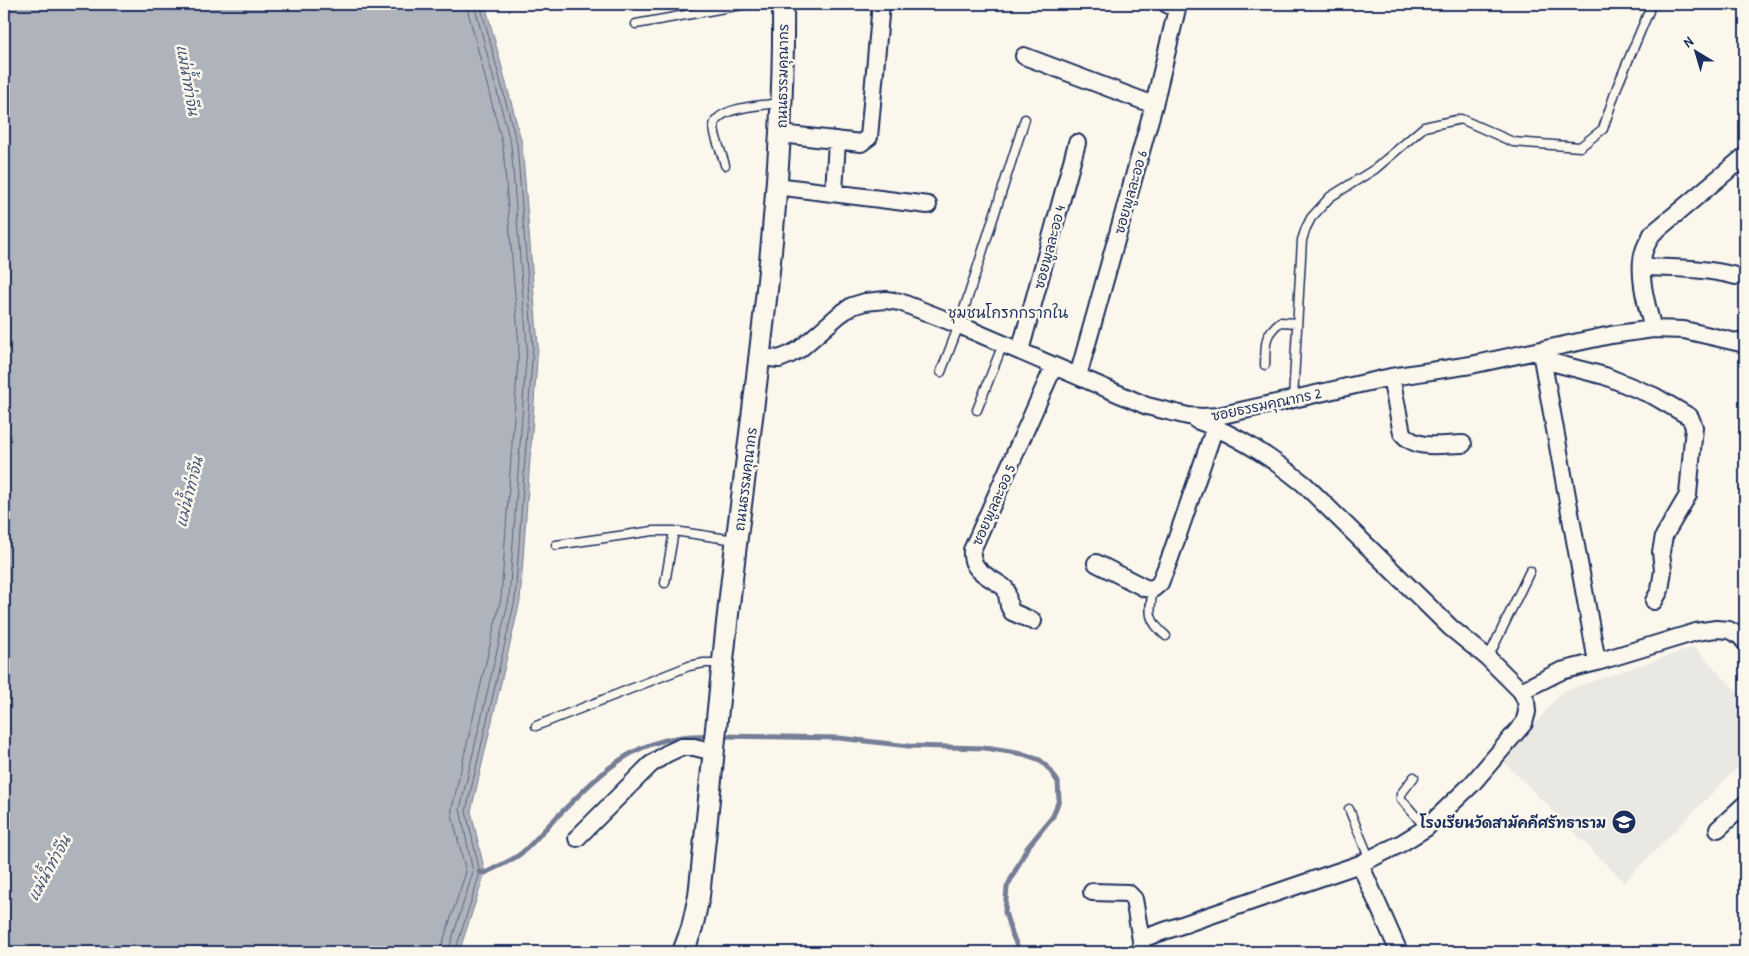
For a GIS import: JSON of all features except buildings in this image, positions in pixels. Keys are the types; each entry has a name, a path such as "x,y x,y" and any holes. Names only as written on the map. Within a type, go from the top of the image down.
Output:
{"street":[{"name":"ถนนธรรมคุณากร","path":"683,952 692,928 699,896 737,540 760,357 781,134 783,4"},
{"path":"781,134 861,143 869,138 882,4"},
{"name":"ซอยพูลละออ 6","path":"1078,376 1154,105 1172,6"},
{"path":"1024,56 1154,105"},
{"path":"834,193 837,140"},
{"name":"ซอยพูลละออ 4","path":"1020,351 1078,143"},
{"path":"1654,329 1644,294 1642,267 1644,249 1652,234 1745,156"},
{"path":"776,186 928,205"},
{"path":"1642,267 1690,268 1736,276"},
{"name":"ซอยธรรมคุณากร 2","path":"760,357 779,359 789,355 800,349 852,306 865,302 886,300 900,302 959,325 1147,406 1202,418 1391,377 1542,355 1611,335 1654,329 1684,330 1745,344"},
{"path":"1597,662 1542,355 1605,376 1654,396 1690,417 1694,426 1688,495 1664,536 1661,552 1663,570 1660,590 1654,601"},
{"name":"ซอยพูลละออ 5","path":"1033,621 1012,612 1006,589 976,568 971,560 972,550 1054,366"},
{"path":"1391,377 1402,433 1405,437 1417,444 1463,444"},
{"path":"1092,892 1128,893 1134,899 1142,946 1365,862 1426,828 1472,784 1524,724 1527,712 1526,701 1521,691 1488,658 1451,628 1304,484 1280,464 1215,427 1180,414"},
{"path":"1096,563 1144,588 1153,589 1160,583 1215,427"},
{"path":"1521,691 1561,671 1696,632 1729,630 1740,636 1745,642"},
{"path":"577,838 650,764 666,754 681,748 715,748"},
{"path":"1718,829 1745,804"},
{"path":"1365,862 1399,952"}],"lane":[{"path":"636,24 746,4"},
{"path":"1293,399 1302,240 1311,218 1330,197 1375,169 1424,126 1462,119 1513,142 1580,146 1603,129 1617,87 1649,11 1649,4"},
{"path":"725,165 714,128 716,120 723,114 743,108 782,103"},
{"path":"941,372 959,325 1025,120"},
{"path":"1265,365 1267,337 1272,329 1280,322 1297,323"},
{"path":"977,410 1004,344"},
{"path":"556,545 652,531 674,531 737,540"},
{"path":"665,583 674,531"},
{"path":"1488,658 1530,570"},
{"path":"1153,589 1149,610 1151,619 1166,636"},
{"path":"536,726 688,666 704,663 724,663"},
{"path":"1414,777 1401,794 1400,799 1426,828"},
{"path":"1349,809 1365,862"}],"shaded area":[{"name":"โรงเรียนวัดสามัคคีศรัทธาราม","path":"1694,647 1745,700 1745,760 1624,882 1504,762 1561,692"}],"water":[{"name":"แม่น้ำท่าจีน","path":"4,4 485,4 522,143 538,346 520,601 471,811 485,873 459,952 4,952"}],"waterway":[{"path":"479,872 485,873 523,852 585,789 620,760 639,749 660,741 684,737 711,736"},
{"path":"719,736 839,738 909,746 985,748 1023,754 1040,760 1058,782 1059,800 1053,816 1027,848 1007,887 1005,912 1020,952"}],"place":[{"name":"โรงเรียนวัดสามัคคีศรัทธาราม","path":"1624,822"}],"district":[{"name":"ชุมชนโกรกกรากใน","path":"1008,312"}]}
